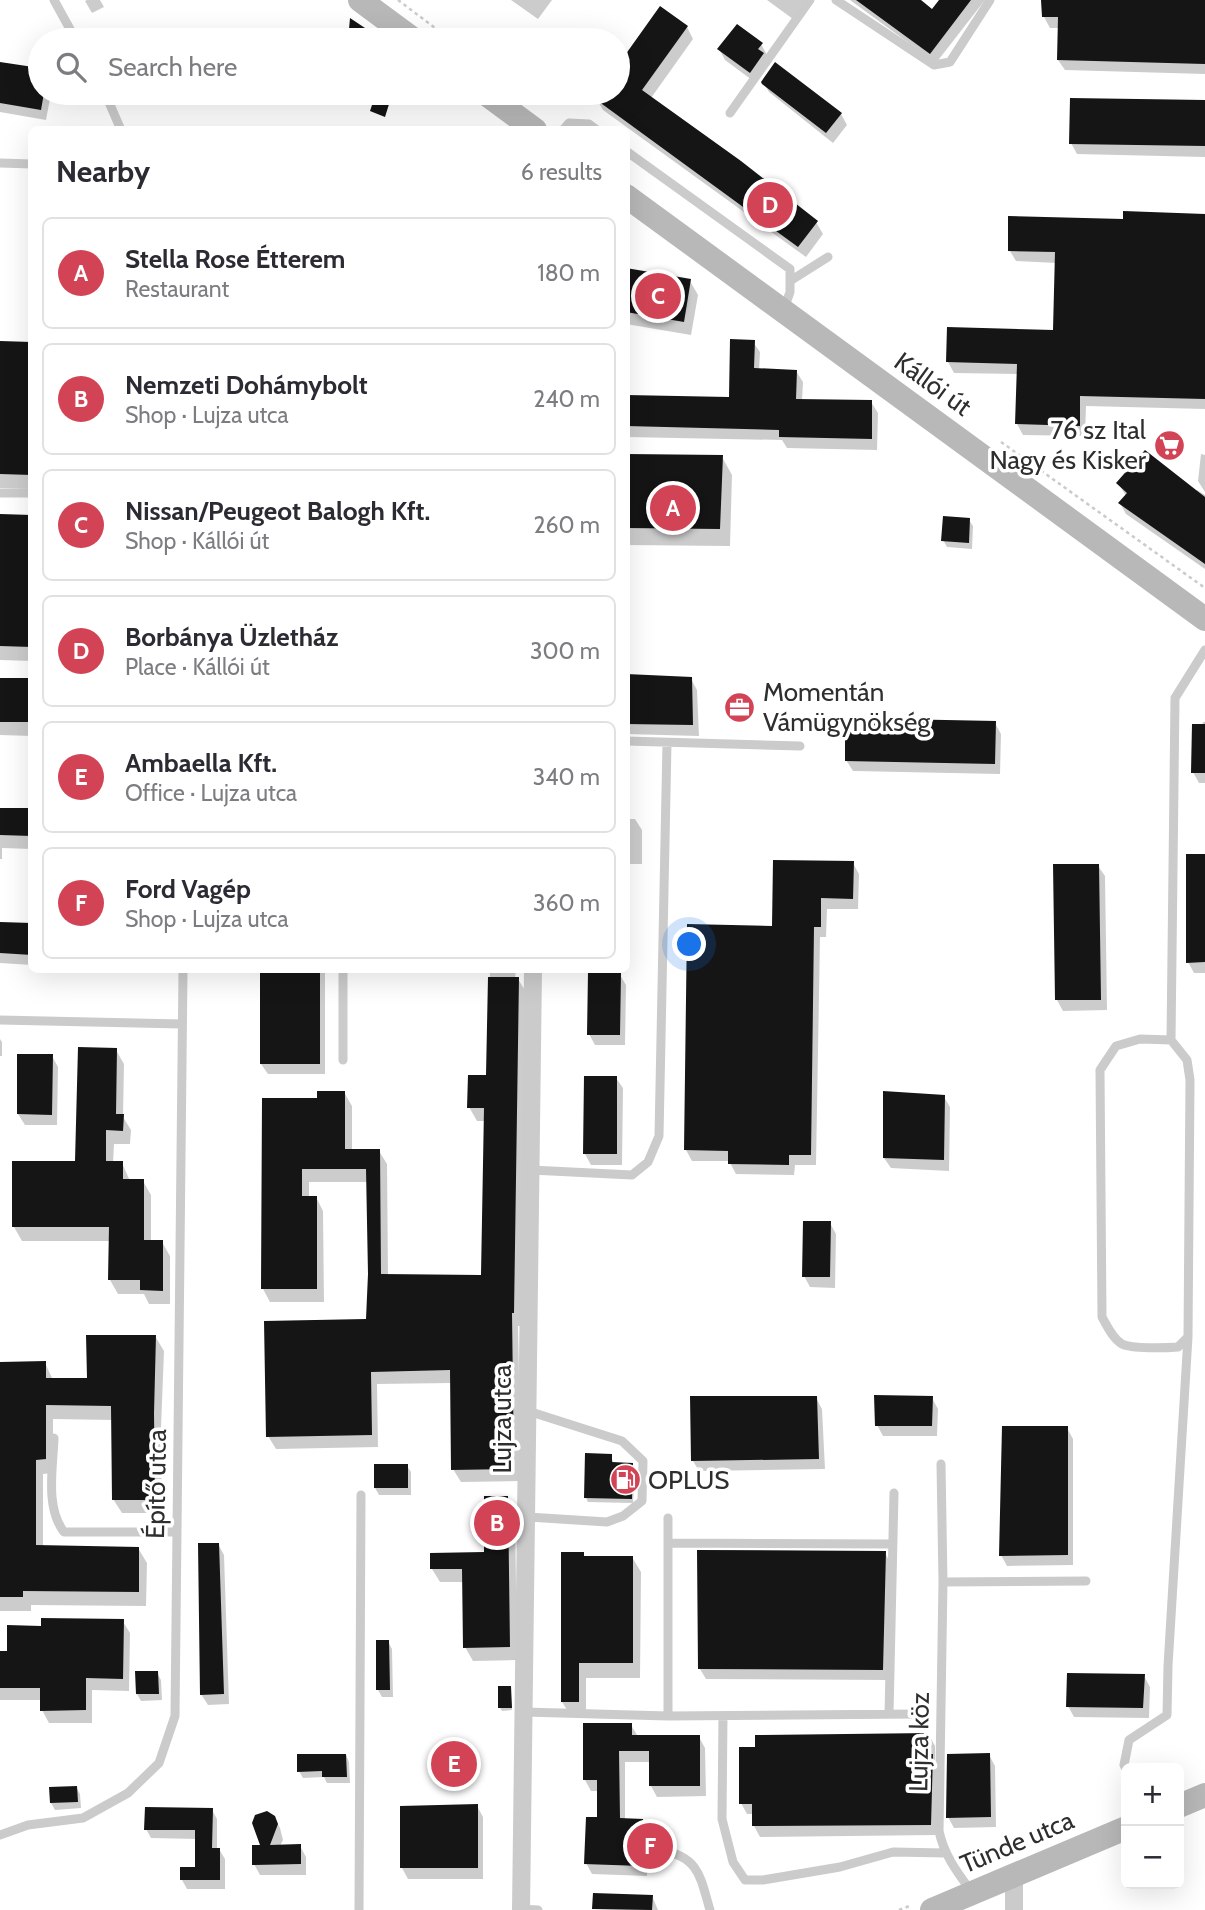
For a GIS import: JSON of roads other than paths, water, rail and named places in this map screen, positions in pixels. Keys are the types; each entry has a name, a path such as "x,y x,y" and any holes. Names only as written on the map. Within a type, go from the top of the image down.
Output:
{"main road":[{"path":"360,0 398,28"},
{"path":"501,105 530,126"},
{"name":"Kállói út","path":"630,200 1205,619"},
{"path":"1184,1804 1205,1795"},
{"name":"Tünde utca","path":"932,1910 1121,1830"}],"street":[{"name":"Lujza utca","path":"521,1910 533,973"},
{"path":"1014,1876 1014,1910"}],"lane":[{"path":"54,0 69,28"},
{"path":"730,113 810,0"},
{"path":"836,0 934,65 950,62 990,0"},
{"path":"110,105 119,126"},
{"path":"566,126 569,123 592,126"},
{"path":"630,154 790,269 790,292 783,311"},
{"path":"0,163 28,164"},
{"path":"790,281 828,257"},
{"path":"0,492 28,493"},
{"path":"1124,1763 1129,1740 1167,1715 1188,1337 1189,1080 1186,1060 1171,1040 1175,698 1205,650"},
{"path":"630,741 800,746"},
{"path":"531,1170 632,1175 648,1162 659,1136 667,743"},
{"name":"Építő utca","path":"0,1835 29,1825 83,1818 128,1793 159,1763 175,1716 183,973"},
{"path":"343,1060 344,973"},
{"path":"0,1020 182,1024"},
{"path":"1171,1040 1140,1039 1116,1046 1100,1070 1102,1317 1111,1333 1123,1344 1178,1347 1188,1337"},
{"path":"528,1412 622,1441 643,1461 642,1501 623,1516 607,1522 528,1517"},
{"path":"54,1438 52,1507 64,1532 177,1532"},
{"name":"Lujza köz","path":"941,1464 943,1582 939,1831 945,1853 972,1892"},
{"path":"889,1714 894,1493"},
{"path":"359,1910 361,1495"},
{"path":"668,1518 668,1716"},
{"path":"668,1543 892,1544"},
{"path":"943,1582 1086,1581"},
{"path":"524,1712 668,1716 917,1714"},
{"path":"723,1716 722,1819 733,1861 745,1880 763,1880 840,1867 893,1852 945,1853"},
{"path":"662,1850 682,1854 698,1871 710,1910"},
{"path":"521,1910 538,1910"}],"place":[{"name":"Borbánya Üzletház","path":"770,205"},
{"name":"Nissan/Peugeot Balogh Kft.","path":"658,296"},
{"name":"76 sz Ital Nagy és Kisker","path":"1169,445"},
{"name":"Stella Rose Étterem","path":"673,508"},
{"name":"Momentán Vámügynökség","path":"740,707"},
{"name":"OPLUS","path":"625,1480"},
{"name":"Nemzeti Dohámybolt","path":"497,1523"},
{"name":"Ambaella Kft.","path":"454,1764"},
{"name":"Ford Vagép","path":"650,1846"}]}
